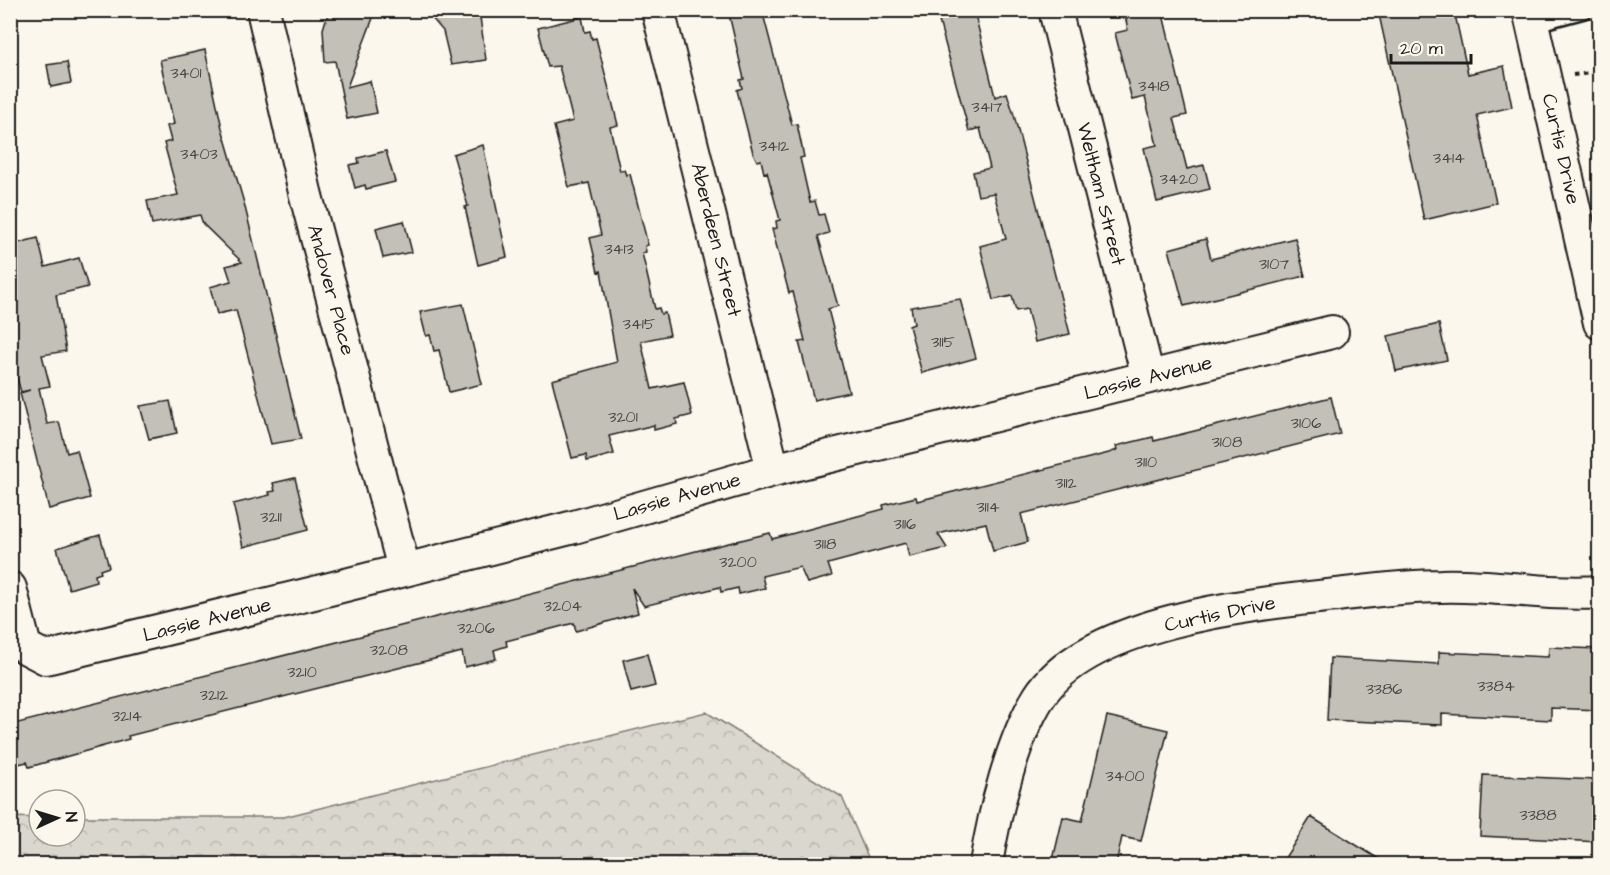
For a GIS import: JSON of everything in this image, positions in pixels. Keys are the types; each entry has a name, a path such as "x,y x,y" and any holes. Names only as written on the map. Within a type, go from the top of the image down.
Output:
{"street":[{"name":"Andover Place","path":"263,10 304,192 404,569"},
{"name":"Aberdeen Street","path":"658,10 773,470"},
{"name":"Weltham Street","path":"1055,10 1148,377"},
{"name":"Curtis Drive","path":"1530,17 1599,323"},
{"name":"Lassie Avenue","path":"10,588 25,647 46,658 124,641 574,527 773,470 1332,332"},
{"name":"Curtis Drive","path":"986,864 1003,787 1026,722 1040,696 1059,674 1100,647 1137,633 1250,604 1441,586 1599,592"}],"lane":[{"path":"1530,17 1584,10"}],"path":[{"path":"1567,76 1599,72"}],"green space":[{"path":"706,712 842,797 871,864 11,864 11,817 27,818 27,848 87,848 87,817 284,817"}],"building":[{"path":"329,10 376,10 347,87 370,81 377,113 347,119 335,61 325,62 323,29"},
{"path":"425,10 479,10 486,60 451,65 443,31"},
{"path":"728,10 762,10 792,125 797,124 804,157 800,158 810,202 815,201 819,215 824,214 829,233 818,236 838,306 828,309 849,392 814,400 799,342 805,341 793,292 789,293 772,229 777,228 776,221 780,220 767,172 764,173 761,160 757,161 753,153 737,90 742,88 740,80 744,79"},
{"path":"936,10 974,10 995,97 1007,93 1014,115 1070,334 1035,342 1027,309 1016,311 1012,296 993,300 980,246 1006,239 994,193 978,196 973,172 990,168 980,128 969,131"},
{"path":"1124,10 1162,10 1187,115 1174,118 1187,169 1204,165 1210,189 1157,202 1144,148 1157,145 1145,97 1132,100 1115,33 1128,30"},
{"path":"1378,10 1454,10 1468,74 1504,66 1512,107 1477,115 1496,203 1424,220"},
{"path":"582,17 585,32 590,31 592,39 596,38 618,125 610,127 620,171 624,170 626,175 630,174 648,245 645,246 646,252 642,253 655,309 659,308 661,314 665,313 670,335 641,341 652,389 684,382 692,415 676,419 677,424 654,430 654,425 609,436 614,454 587,461 586,455 572,458 552,380 617,362 601,271 598,272 590,238 601,235 589,183 569,187 554,126 573,121 559,66 548,67 538,28"},
{"path":"205,50 222,128 244,203 301,439 271,444 236,310 217,314 210,287 231,281 226,266 242,262 203,224 200,215 152,224 147,201 178,195 164,143 171,141 167,126 174,124 160,60"},
{"path":"67,62 71,83 51,87 47,65"},
{"path":"483,145 507,257 478,265 465,207 468,206 453,154"},
{"path":"386,151 395,182 366,189 365,185 355,188 349,165 359,163 358,158"},
{"path":"404,221 412,252 383,258 376,228"},
{"path":"38,238 45,267 79,258 88,287 56,295 66,351 42,355 50,386 39,388 47,424 59,422 67,453 77,450 90,498 49,509 20,393 30,390 21,392 10,354 10,245"},
{"path":"1295,238 1305,276 1184,306 1169,249 1206,239 1211,259"},
{"path":"960,299 976,358 922,373 909,326 914,324 911,307"},
{"path":"463,304 482,384 449,392 439,350 434,351 430,335 426,336 420,312"},
{"path":"1439,324 1447,360 1396,371 1388,336"},
{"path":"1331,397 1340,434 1021,514 1028,542 993,551 986,523 938,534 947,548 909,557 906,543 828,564 832,576 807,583 800,567 762,576 765,588 739,594 738,588 721,592 720,587 644,606 632,588 638,613 576,631 574,623 506,641 507,646 494,650 496,659 465,667 462,652 128,736 129,739 29,767 27,762 10,766 10,725 696,551 770,533 772,539 884,509 883,505 916,497 917,501 1109,453 1117,450 1116,446 1153,437 1154,441"},
{"path":"170,401 177,433 149,439 140,406"},
{"path":"295,478 308,530 243,547 233,504 270,495 269,492 275,491 273,483"},
{"path":"100,535 109,567 100,570 101,573 95,575 96,581 69,589 57,548"},
{"path":"1549,647 1599,649 1599,710 1551,708 1551,720 1442,714 1442,725 1327,720 1330,658 1439,664 1439,652 1548,657"},
{"path":"647,654 655,686 631,692 623,660"},
{"path":"1107,716 1168,730 1141,841 1122,837 1116,864 1052,864 1063,817 1082,821"},
{"path":"1483,775 1597,780 1599,842 1480,836"},
{"path":"1311,817 1387,864 1281,864"}]}
